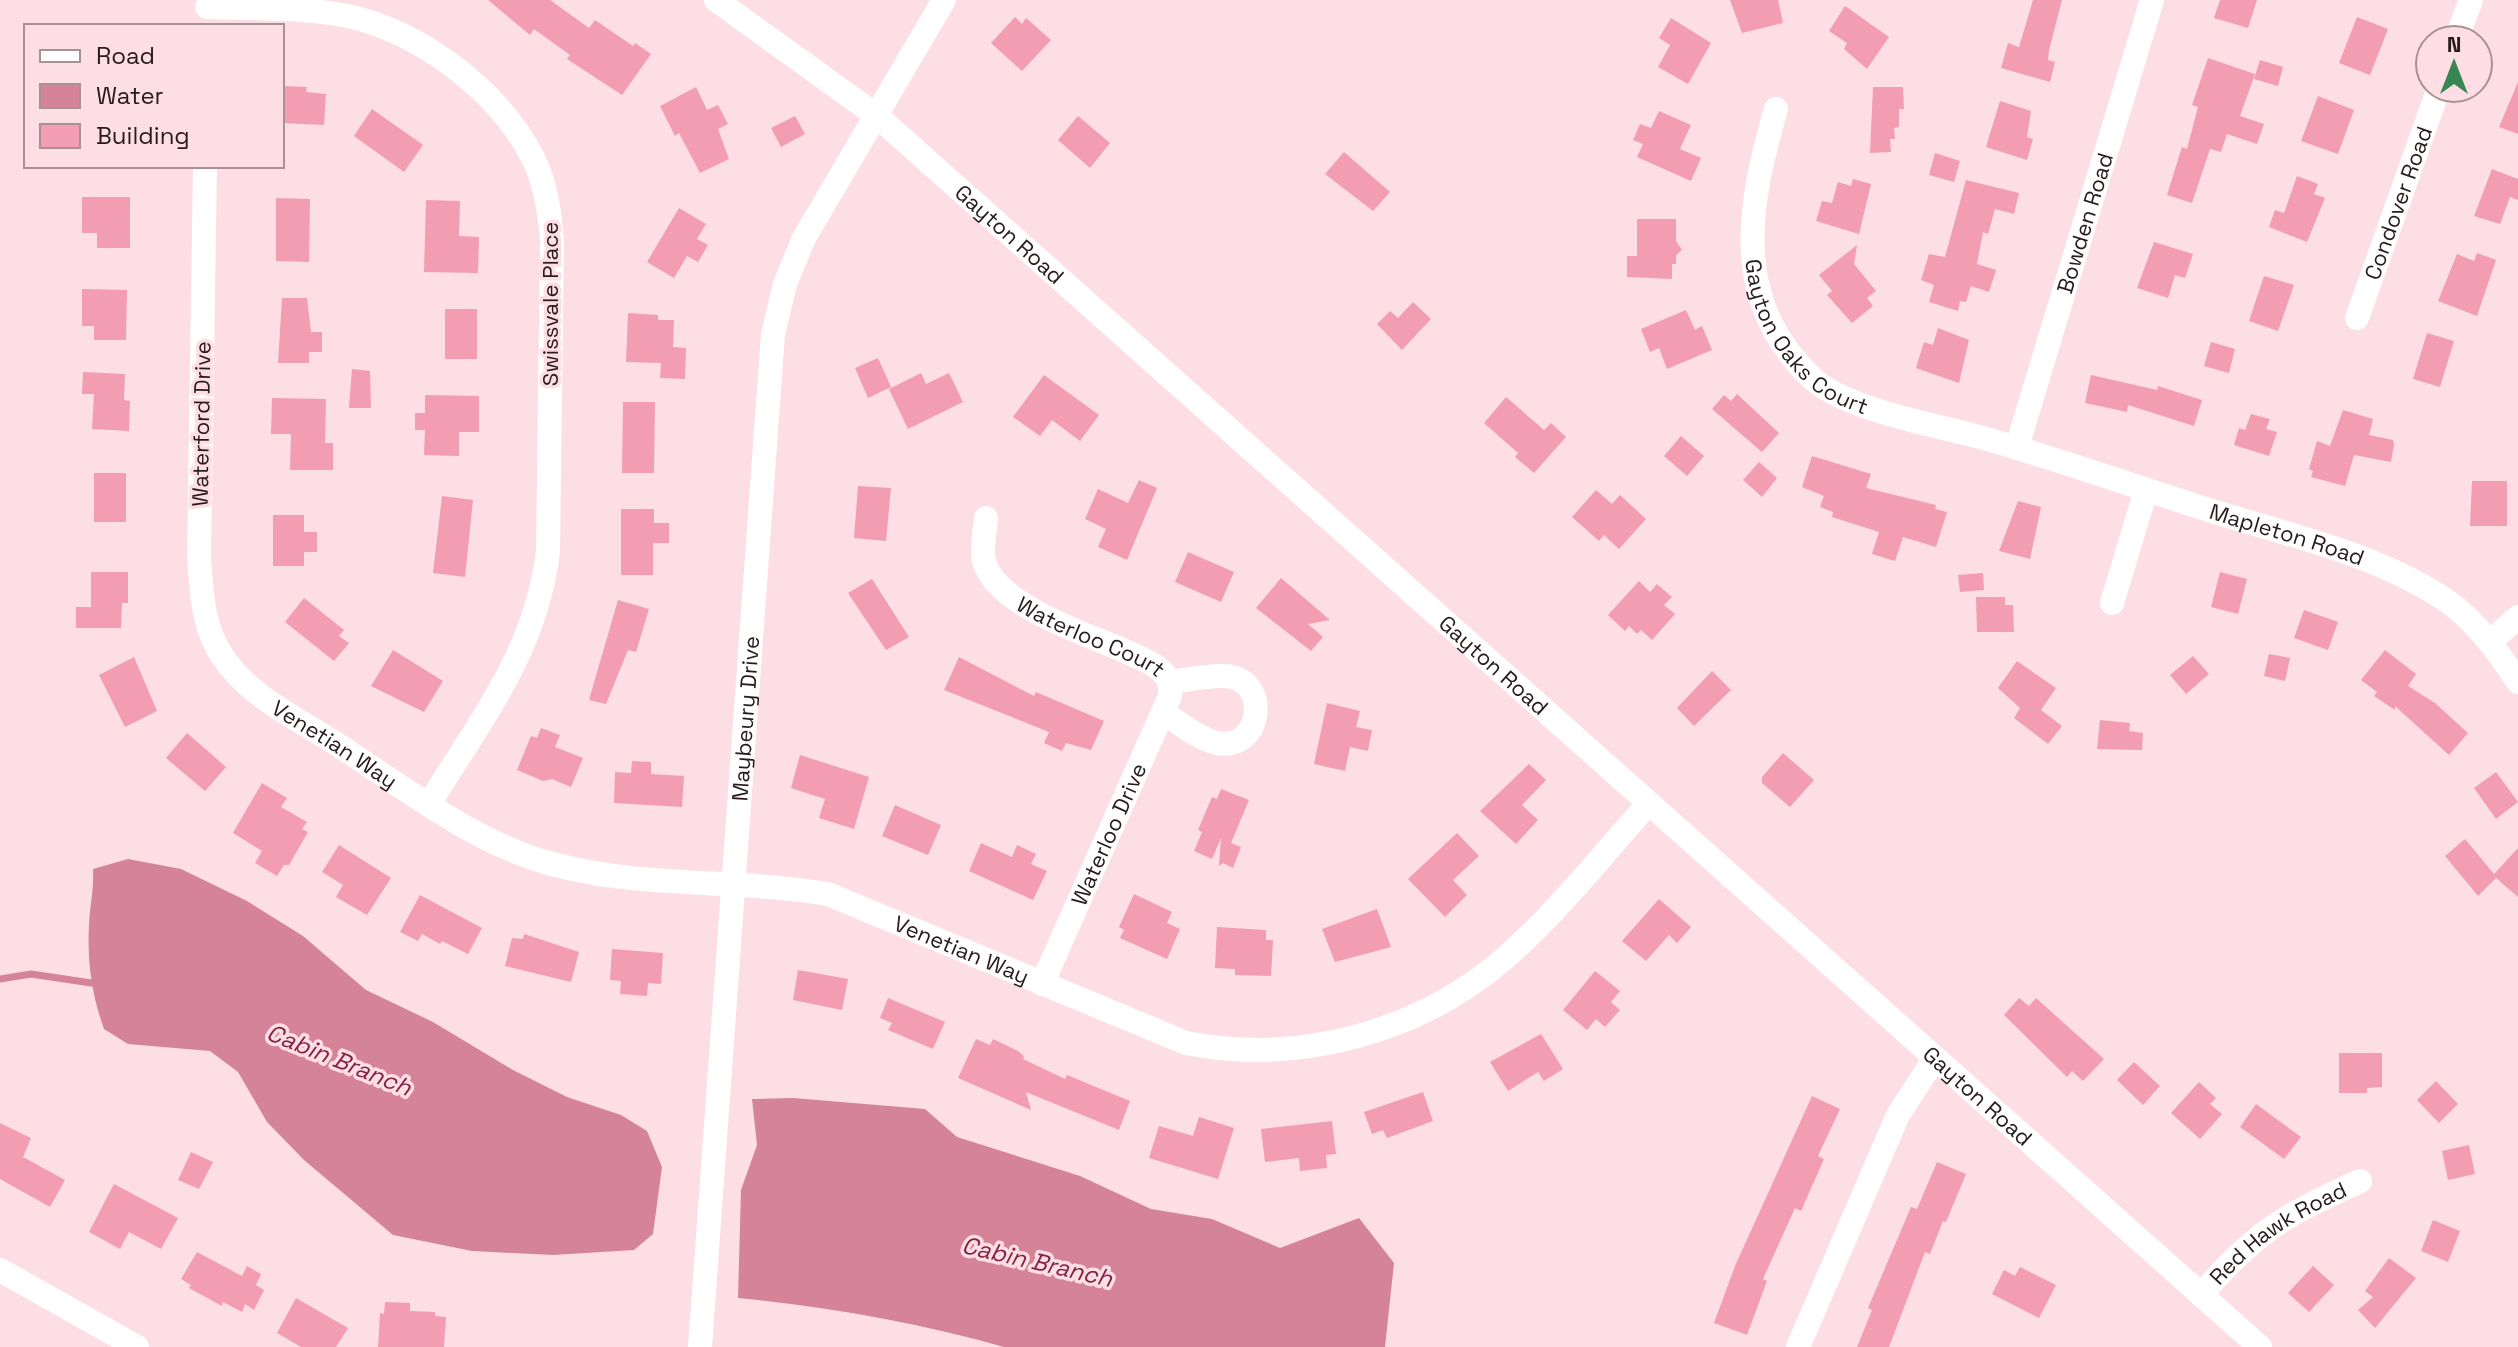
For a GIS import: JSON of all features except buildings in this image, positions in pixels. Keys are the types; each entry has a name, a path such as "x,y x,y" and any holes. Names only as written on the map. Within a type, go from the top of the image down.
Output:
{"street":[{"name":"Gayton Road","path":"716,0 877,116 2260,1347"},
{"name":"Maybeury Drive","path":"700,1347 773,334 785,284 804,238 944,0"},
{"name":"Bowden Road","path":"2017,447 2152,0"},
{"path":"2462,24 2471,0"},
{"name":"Swissvale Place","path":"207,11 313,11 349,17 388,29 449,65 493,103 532,156 547,197 552,242 548,551 543,588 522,653 429,804"},
{"name":"Condover Road","path":"2357,318 2433,104"},
{"name":"Gayton Oaks Court","path":"1776,109 1757,176 1751,242 1755,282 1765,314 1791,356 1814,381 1865,406 2017,447"},
{"name":"Waterford Drive","path":"205,168 199,558 203,612 213,640 234,673"},
{"name":"Mapleton Road","path":"2017,447 2378,563 2449,603 2490,642 2518,682"},
{"path":"2112,603 2146,490"},
{"name":"Waterloo Court","path":"986,518 984,559 1005,592 1044,615 1144,660 1161,670 1170,682 1226,676 1241,680 1256,700 1257,716 1245,736 1237,741 1219,744 1163,713"},
{"path":"2490,642 2518,617"},
{"name":"Venetian Way","path":"234,673 243,683 429,804 502,846 550,864 599,874 791,888 839,898 1141,1027 1186,1043 1222,1050 1284,1051 1352,1038 1439,1002 1502,961 1649,803"},
{"name":"Waterloo Drive","path":"1042,984 1163,713 1170,696 1170,682"},
{"path":"1798,1347 1898,1115 1935,1058"},
{"name":"Red Hawk Road","path":"2201,1295 2249,1242 2279,1220 2360,1181"},
{"path":"0,1270 137,1347"}],"water":[{"path":"128,859 181,869 247,901 303,936 366,990 433,1022 513,1070 567,1097 621,1115 647,1131 662,1167 653,1234 634,1250 553,1255 472,1251 393,1235 304,1160 267,1122 238,1072 210,1051 128,1044 104,1029 93,991 90,965 93,869"},
{"path":"793,1098 925,1109 957,1137 1080,1176 1151,1209 1212,1219 1280,1248 1359,1218 1394,1263 1385,1347 1004,1347 872,1316 738,1298 741,1190 757,1145 752,1099"}],"waterway":[{"name":"Cabin Branch","path":"0,979 31,974 98,984"}]}
